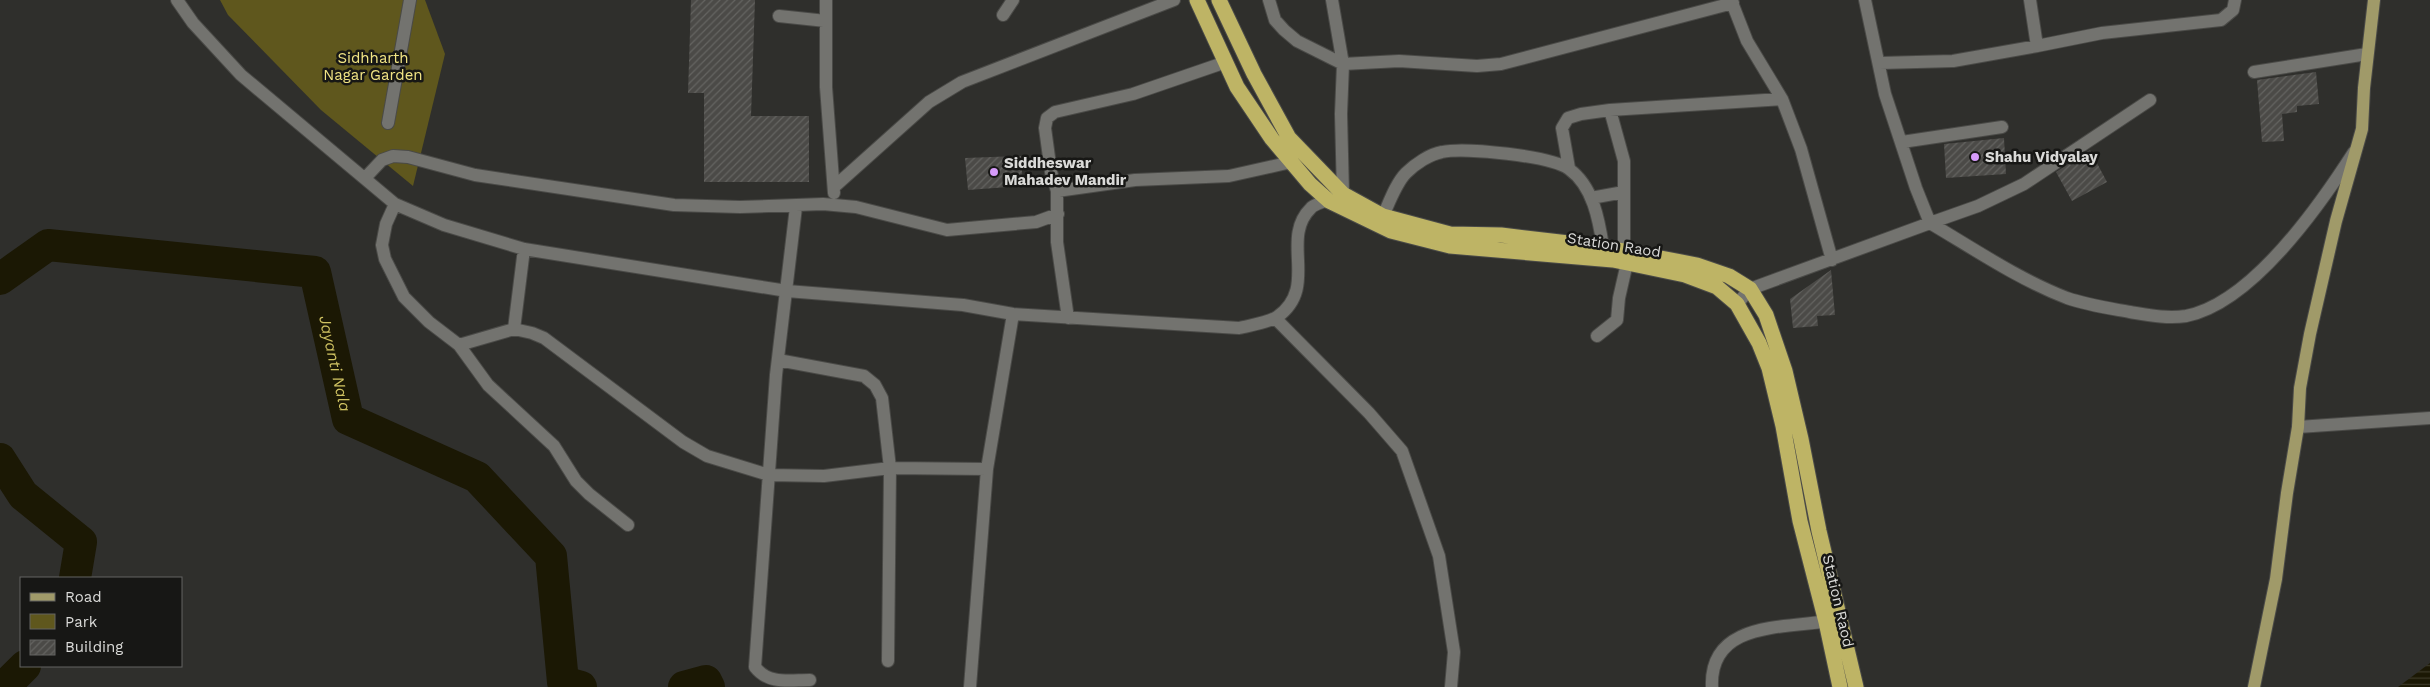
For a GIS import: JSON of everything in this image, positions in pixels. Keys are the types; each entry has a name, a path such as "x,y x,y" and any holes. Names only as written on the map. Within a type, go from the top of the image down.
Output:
{"highway":[{"name":"Station Raod","path":"1197,0 1237,87 1272,138 1310,184 1336,197 1391,231 1450,246 1561,255 1625,257 1717,287 1737,304 1760,343 1769,368 1783,426 1800,521 1834,621 1840,687"},
{"path":"1219,0 1254,74 1289,138 1336,197 1383,216 1450,234 1501,235 1603,247 1625,257 1711,268 1750,289 1766,315 1786,371 1819,531 1834,621 1856,687"}],"main road":[{"path":"2254,687 2276,579 2298,427 2300,388 2310,334 2336,221 2362,128 2367,54 2374,0"}],"street":[{"path":"177,0 214,48 241,75 395,204 444,225 524,249 787,290 963,305 1013,314 1240,328 1275,318 1291,304 1299,285 1297,250 1300,223 1311,206 1336,197 1343,64 1332,0"},
{"path":"388,123 410,0"},
{"path":"826,0 826,87 835,205"},
{"path":"1003,15 1013,0"},
{"path":"834,187 929,102 962,82 1174,0"},
{"path":"1269,0 1275,20 1284,30 1297,41 1343,64 1399,61 1477,66 1501,64 1732,2 1747,41 1782,99 1801,149 1832,260"},
{"path":"1865,0 1880,63 1885,94 1916,188 1930,223 2024,278 2088,305 2158,317 2187,316 2229,296 2258,275 2300,230 2357,148"},
{"path":"2030,0 2037,46"},
{"path":"1880,63 1953,61 2102,33 2221,20 2233,10 2235,0"},
{"path":"779,16 826,22"},
{"path":"2254,72 2367,54"},
{"path":"1068,318 1058,242 1057,191 1051,172 1045,128 1047,118 1055,112 1133,94 1226,62"},
{"path":"1569,168 1562,128 1568,118 1610,110 1782,99"},
{"path":"1737,304 1750,289 1978,206 2024,184 2150,100"},
{"path":"1596,336 1617,320 1618,298 1625,257 1624,161 1610,110"},
{"path":"1902,142 2002,127"},
{"path":"1383,216 1405,174 1421,161 1442,152 1500,153 1544,158 1569,168 1580,179 1591,198 1599,218 1603,247"},
{"path":"365,178 382,160 393,156 408,157 475,175 674,205 796,207 835,205 856,207 947,230 1036,222 1058,214"},
{"path":"1057,191 1135,180 1229,176 1287,163 1294,164"},
{"path":"1591,198 1624,192"},
{"path":"395,204 386,224 382,245 385,259 404,297 429,322 459,345 488,385 554,446 576,481 628,525"},
{"path":"796,207 778,360 756,667 762,675 774,681 810,680"},
{"path":"514,330 524,249"},
{"path":"970,687 986,470 1013,314"},
{"path":"1275,318 1369,413 1402,451 1439,556 1454,652 1451,687"},
{"path":"459,345 514,330 544,338 684,442 708,456 769,475 824,476 890,468 986,470"},
{"path":"778,360 864,376 875,385 882,398 890,468 888,661"},
{"path":"2298,427 2430,418"},
{"path":"1712,687 1711,672 1714,660 1720,652 1741,635 1787,625 1834,621"}],"green space":[{"name":"Sidhharth Nagar Garden","path":"220,0 425,0 445,54 413,186 321,110 228,15"}],"shaded area":[{"path":"2430,663 2430,687 2398,687"}],"building":[{"path":"691,0 755,0 751,116 809,116 809,182 704,182 704,93 688,93"},
{"path":"2316,72 2319,104 2297,106 2297,112 2282,114 2284,141 2262,142 2257,80"},
{"name":"Shahu Vidyalay","path":"2004,138 2006,174 1946,178 1944,144"},
{"path":"2090,150 2107,182 2072,201 2056,172"},
{"name":"Siddheswar Mahadev Mandir","path":"1021,156 1023,186 968,190 965,158"},
{"path":"1831,270 1835,315 1817,316 1818,326 1793,328 1790,299"}],"waterway":[{"name":"Jayanti Nala","path":"0,279 48,245 315,272 348,419 477,477 551,556 563,682 581,687"},
{"name":"Jayanti Nala","path":"0,459 23,495 81,542 75,577"},
{"name":"Jayanti Nala","path":"4,687 24,667"},
{"name":"Jayanti Nala","path":"684,687 706,681 709,687"}],"place":[{"name":"Shahu Vidyalay","path":"1975,157"},
{"name":"Siddheswar Mahadev Mandir","path":"994,172"}]}
